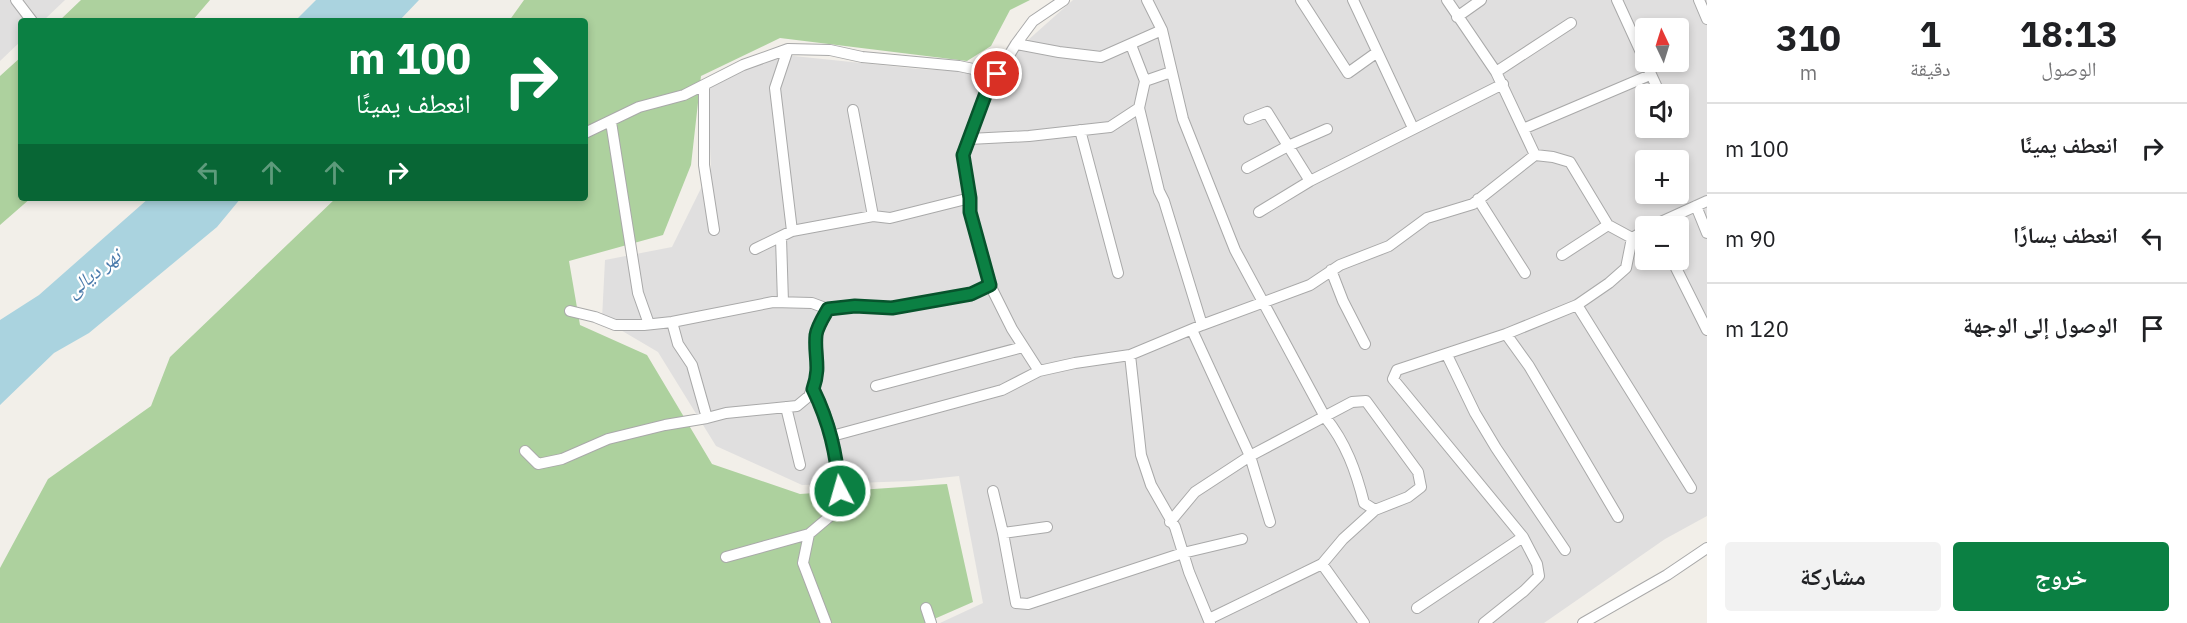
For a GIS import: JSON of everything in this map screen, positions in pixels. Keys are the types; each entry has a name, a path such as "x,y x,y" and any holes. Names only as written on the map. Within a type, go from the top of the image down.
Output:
{"street":[{"path":"16,0 30,18"},
{"path":"1039,371 1012,329 990,285 970,212 963,155 986,93 1016,44 1033,21 1064,0"},
{"path":"1147,0 1162,30 1183,119 1235,250 1325,417 1339,434 1352,462 1364,503 1375,510"},
{"path":"1300,0 1348,73 1376,53"},
{"path":"1353,0 1413,128"},
{"path":"1447,0 1503,84 1535,155"},
{"path":"1457,17 1481,0"},
{"path":"1617,0 1655,84"},
{"path":"1699,0 1707,19"},
{"path":"1496,72 1571,23"},
{"path":"1016,44 1101,57 1162,30"},
{"path":"1131,45 1145,81 1139,108 1159,191 1164,201 1197,327 1250,456 1270,522"},
{"path":"588,133 639,107 684,95 743,65 788,49 830,50 862,57 959,66 997,74"},
{"path":"788,49 776,88 792,231"},
{"path":"1145,81 1171,72"},
{"path":"1523,129 1650,75"},
{"path":"1258,212 1310,181 1503,84"},
{"path":"704,85 704,165 714,230"},
{"path":"969,139 1110,127 1139,108"},
{"path":"853,110 873,216"},
{"path":"1249,119 1267,112 1310,181"},
{"path":"611,122 638,293 649,324"},
{"path":"1247,168 1288,146 1327,129"},
{"path":"1080,130 1118,273"},
{"path":"832,436 1002,390 1039,371 1130,355 1197,327 1310,285 1340,265 1389,246 1427,218 1473,204 1535,155 1570,162 1608,225 1632,238"},
{"path":"755,249 792,231 873,216 891,218 970,198"},
{"path":"1478,199 1525,273"},
{"path":"1675,216 1707,201"},
{"path":"1696,206 1707,233"},
{"path":"1563,255 1608,225"},
{"path":"1484,623 1539,576 1537,564 1523,537 1393,380 1397,370 1448,355 1577,305 1626,268 1632,238 1635,236"},
{"path":"781,238 783,302"},
{"path":"1331,270 1343,301 1365,344"},
{"path":"1677,270 1707,330"},
{"path":"570,311 595,316 615,325 649,324 672,322 713,312 773,302 812,303 828,309 855,306 892,308 971,294 990,285"},
{"path":"1577,305 1691,488"},
{"path":"525,451 538,464 562,459 608,439 665,425 726,413 797,406 813,389 817,378 816,334 828,309"},
{"path":"672,322 678,344 692,365 707,418"},
{"path":"1506,334 1529,366 1618,517"},
{"path":"876,386 1023,347"},
{"path":"1130,355 1141,455 1151,485 1170,522 1175,527 1209,621 1322,564 1344,539 1375,510 1408,497 1421,487 1418,472 1366,401 1352,402 1250,456 1195,492 1170,522"},
{"path":"1448,355 1475,413 1565,550"},
{"path":"726,557 809,534 835,513 840,491 832,436 813,389"},
{"path":"786,407 800,465"},
{"path":"993,492 1000,512 1016,603 1028,604 1183,553 1242,538"},
{"path":"1003,532 1047,526"},
{"path":"809,534 803,563 826,623"},
{"path":"1417,608 1523,537"},
{"path":"1583,623 1707,548"},
{"path":"1322,564 1364,623"},
{"path":"926,608 931,623"}],"shaded area":[{"path":"0,0 65,0 46,18 18,18 18,44 0,61"},
{"path":"1073,0 1707,0 1707,516 1665,539 1544,623 940,623 983,603 959,476 911,481 802,485 716,446 658,352 602,319 605,260 672,247 711,168 707,84 784,55 919,69 991,73"}],"green space":[{"path":"81,0 210,0 195,18 62,18"},
{"path":"524,0 1030,0 1010,10 991,46 967,61 780,38 701,76 691,165 663,235 569,261 580,325 647,355 712,464 800,494 947,484 973,602 925,623 0,623 0,568 48,479 151,406 170,357 333,201 588,201 588,18 511,18"},
{"path":"18,60 18,201 28,201 0,225 0,76"}],"water":[{"path":"316,0 419,0 402,18 298,18"},
{"name":"نهر ديالى","path":"146,201 239,201 217,227 89,333 54,353 0,405 0,320 39,295"}],"route":[{"path":"840,491 832,436 813,389 817,378 818,360 816,334 828,309 855,306 892,308 971,294 990,285 970,212 963,155 986,93 997,74"}]}
